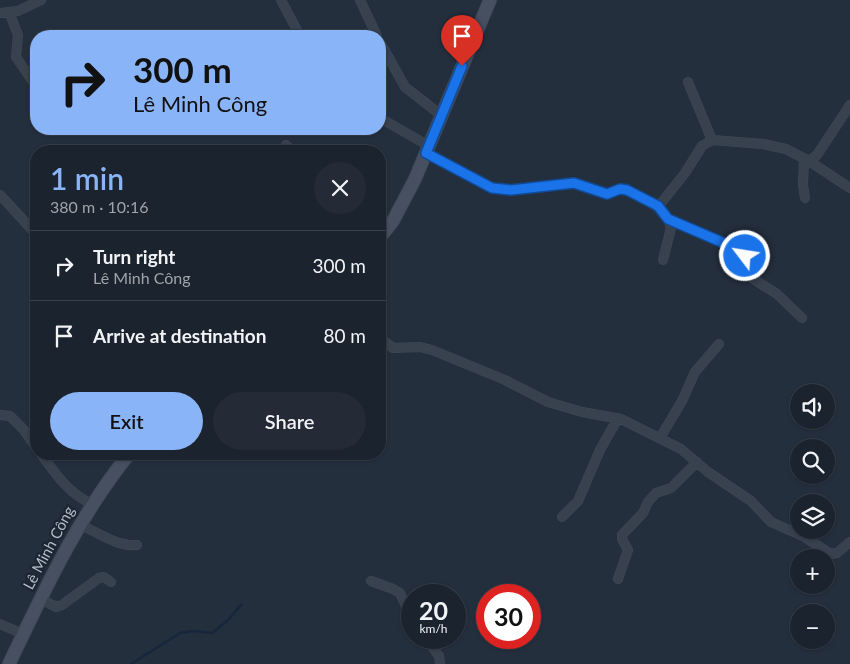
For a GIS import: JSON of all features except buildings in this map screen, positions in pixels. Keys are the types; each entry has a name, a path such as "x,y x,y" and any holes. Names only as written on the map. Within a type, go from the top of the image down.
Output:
{"main road":[{"path":"386,225 401,208 428,149 490,0"},
{"name":"Lê Minh Công","path":"9,664 79,524 125,460"}],"street":[{"path":"30,77 16,57 15,48 18,35 4,12 24,9 41,0"},
{"path":"281,0 297,30"},
{"path":"360,0 374,30"},
{"path":"386,53 405,87 441,115"},
{"path":"688,82 712,140"},
{"path":"806,160 817,155 850,104"},
{"path":"386,122 492,188 511,190 574,183 607,194 620,189 627,190 658,206 668,219 672,228 663,260"},
{"path":"658,206 685,173 702,146 712,140 775,146 794,152 850,188"},
{"path":"805,198 803,185 806,160"},
{"path":"0,195 30,228"},
{"path":"668,219 740,250 745,256 741,271 772,290 802,318"},
{"path":"386,343 393,348 420,347 432,350 505,380 548,402 582,412 618,418 681,449 752,501 771,522 790,528"},
{"path":"660,438 682,401 695,372 719,344"},
{"path":"0,415 10,416 30,432"},
{"path":"562,517 578,501 600,450 618,418"},
{"path":"46,460 68,488 81,499 92,504"},
{"path":"618,579 628,550 622,535 643,513 648,502 656,494 671,488 697,462"},
{"path":"79,524 108,538 131,545 137,544"},
{"path":"814,539 830,554 837,553 850,542"},
{"path":"41,599 56,607 62,606 99,578 104,577 111,582"},
{"path":"371,581 393,589 401,595"},
{"path":"0,624 23,634"},
{"path":"434,649 439,656 440,664"}],"waterway":[{"path":"131,664 180,633 193,631 212,633 228,620 241,605"}],"route":[{"path":"462,66 426,153 492,188 519,190 574,183 582,184 604,194 612,194 620,189 627,190 658,206 662,214 668,219 740,250 745,256"}]}
